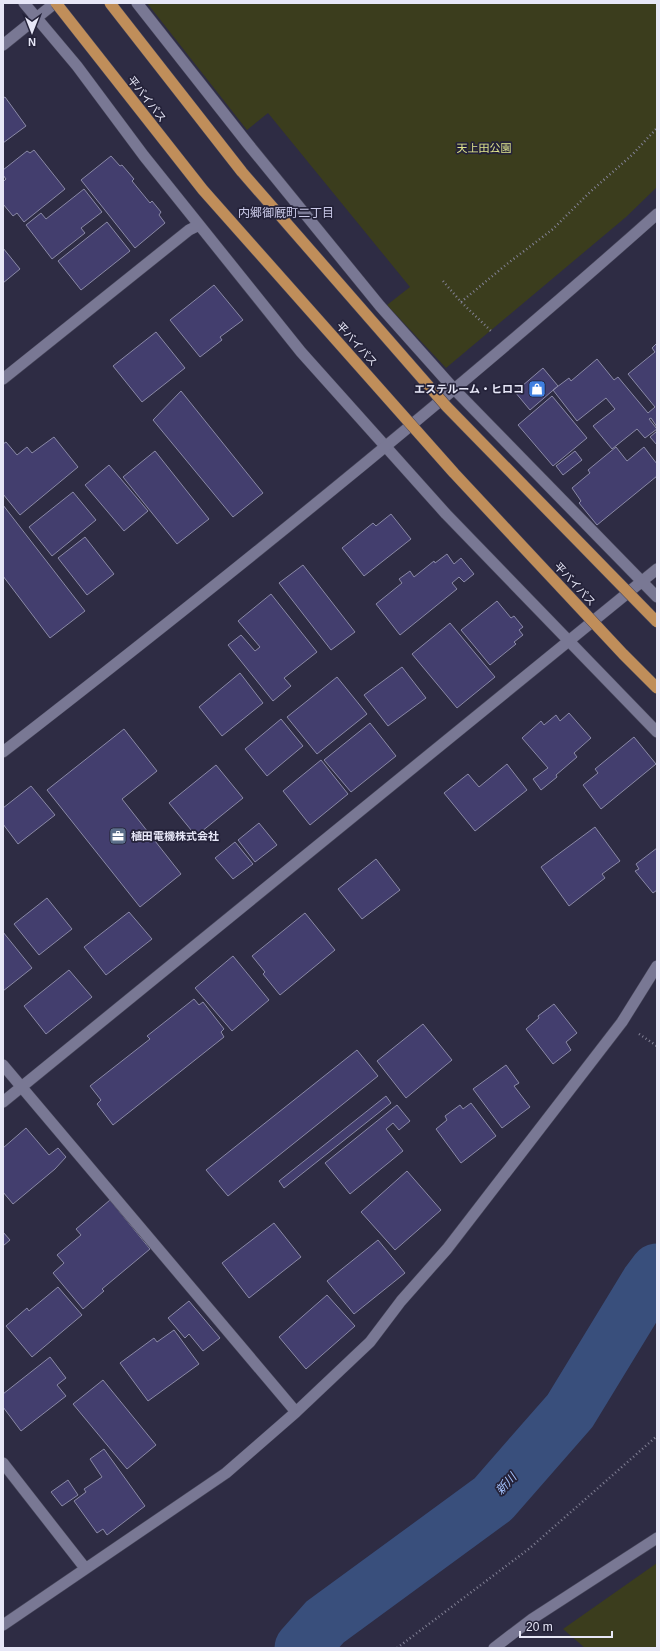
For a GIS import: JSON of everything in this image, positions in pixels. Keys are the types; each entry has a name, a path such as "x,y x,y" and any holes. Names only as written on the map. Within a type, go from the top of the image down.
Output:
{"highway":[{"name":"平バイパス","path":"55,3 203,190 454,473 623,654 657,688"},
{"path":"110,3 242,172 447,407 657,622"}],"street":[{"path":"24,3 77,66 144,156 301,352 446,514 657,732"},
{"path":"3,45 55,3"},
{"path":"136,3 248,144 380,306 454,389 657,597"},
{"path":"3,752 129,654 385,446 454,389 657,214"},
{"path":"3,380 189,230 199,225"},
{"path":"3,1102 657,569"},
{"path":"3,1625 226,1473 296,1412 370,1342 401,1301 446,1249 622,1022 657,966"},
{"path":"3,1065 296,1412"},
{"path":"3,1463 85,1568"},
{"path":"494,1648 532,1619 657,1538"}],"path":[{"path":"461,302 507,264 554,229 590,192 632,155 657,128"},
{"path":"443,281 461,302 505,345"},
{"path":"397,1648 530,1548 657,1436"}],"green space":[{"name":"天上田公園","path":"147,3 657,3 657,187 626,217 446,368 387,305 410,287 268,113 247,130"},
{"path":"657,1563 657,1648 585,1648 563,1629"}],"building":[{"path":"5,97 26,126 3,143 3,98"},
{"path":"34,150 65,189 24,222 17,213 13,216 3,204 3,182 6,179 3,175 3,170 27,151 30,153"},
{"path":"111,156 120,166 122,165 134,179 132,181 150,203 152,201 161,212 159,215 165,223 135,248 81,180"},
{"path":"84,189 102,212 81,228 85,233 52,259 26,225 41,213 46,219"},
{"path":"107,222 130,251 81,290 58,261"},
{"path":"3,248 20,269 3,283"},
{"path":"214,285 243,320 220,337 222,340 200,357 170,320"},
{"path":"156,332 185,368 142,402 113,366"},
{"path":"657,343 657,427 651,418 649,419 657,429 645,438 637,429 612,449 593,426 615,409 606,398 577,421 553,390 569,378 571,381 597,359 614,380 618,377 648,413 655,407 628,374 655,352 652,348"},
{"name":"エステルーム・ヒロコ","path":"543,368 558,386 530,410 515,392"},
{"path":"181,391 263,493 233,517 153,420"},
{"path":"552,396 587,438 553,466 518,425"},
{"path":"657,431 657,445 650,437"},
{"path":"54,437 78,467 20,515 3,494 3,444 6,442 17,455 27,447 32,453"},
{"path":"616,447 627,461 644,447 657,464 657,476 597,525 579,503 581,501 572,488 590,473 588,470"},
{"path":"155,451 209,519 177,544 123,477"},
{"path":"575,451 582,460 563,475 556,466"},
{"path":"109,465 148,511 124,531 85,485"},
{"path":"73,492 96,520 52,556 29,527"},
{"path":"3,505 85,611 50,638 3,576"},
{"path":"391,514 411,539 364,576 342,548 373,523 376,526"},
{"path":"85,537 114,574 87,595 58,558"},
{"path":"447,554 454,564 461,558 474,574 464,582 459,577 452,583 457,589 400,635 376,604 402,583 399,579 410,571 414,577 434,561 435,563"},
{"path":"303,565 355,632 331,650 279,583"},
{"path":"271,594 317,652 284,678 291,686 273,701 228,645 241,635 255,651 260,647 238,621"},
{"path":"497,601 511,618 514,616 523,627 519,630 523,635 514,642 516,644 490,665 461,630"},
{"path":"450,623 495,677 457,708 412,654"},
{"path":"402,667 426,698 388,726 364,695"},
{"path":"240,673 263,703 222,736 199,707"},
{"path":"337,677 367,714 317,754 287,717"},
{"path":"569,713 591,738 574,753 577,757 556,775 557,777 541,790 533,779 548,768 522,738 541,721 544,725 556,715 560,721"},
{"path":"281,719 303,746 267,776 245,749"},
{"path":"370,723 396,756 351,792 324,760"},
{"name":"植田電機株式会社","path":"124,729 157,771 122,799 181,874 140,907 47,790"},
{"path":"634,737 656,764 601,809 583,785 598,773 595,769"},
{"path":"321,760 348,794 310,825 283,791"},
{"path":"507,764 527,790 475,831 444,793 468,774 479,787"},
{"path":"216,765 243,798 196,836 169,803"},
{"path":"31,786 55,815 18,844 3,824 3,808"},
{"path":"259,823 277,845 255,862 238,840"},
{"path":"595,827 620,861 602,874 605,878 569,906 541,867"},
{"path":"235,842 253,864 233,879 215,858"},
{"path":"657,848 657,890 653,893 635,871 639,869 636,864"},
{"path":"376,859 400,890 362,919 338,889"},
{"path":"47,898 72,929 39,955 14,924"},
{"path":"129,912 152,939 106,975 84,947"},
{"path":"305,913 335,950 280,995 263,974 265,972 252,956"},
{"path":"3,932 32,968 3,991"},
{"path":"233,956 269,1000 232,1031 195,988"},
{"path":"69,970 92,997 46,1034 24,1006"},
{"path":"194,999 199,1005 203,1002 224,1029 221,1032 224,1037 113,1125 97,1104 101,1100 90,1086 150,1039 147,1036"},
{"path":"554,1004 577,1033 566,1042 571,1050 553,1064 526,1029 539,1018 538,1016"},
{"path":"423,1024 452,1060 406,1098 377,1061"},
{"path":"357,1050 378,1076 228,1196 206,1170"},
{"path":"506,1065 519,1083 514,1086 530,1107 502,1128 473,1089"},
{"path":"386,1096 391,1103 284,1188 279,1181"},
{"path":"471,1103 496,1136 461,1163 436,1129 447,1120 445,1116 460,1105 463,1109"},
{"path":"397,1105 410,1121 399,1130 393,1123 386,1129 403,1151 350,1194 325,1163"},
{"path":"26,1128 49,1155 58,1148 66,1157 55,1169 13,1204 3,1192 3,1148"},
{"path":"407,1171 441,1210 395,1250 361,1212"},
{"path":"110,1200 150,1249 102,1289 104,1291 83,1309 53,1273 64,1263 57,1255 81,1235 76,1229"},
{"path":"274,1223 301,1257 249,1298 222,1263"},
{"path":"3,1232 10,1240 3,1246"},
{"path":"378,1240 405,1273 354,1314 327,1281"},
{"path":"58,1287 82,1315 32,1357 6,1326 27,1308 29,1311"},
{"path":"327,1295 355,1326 306,1369 279,1337"},
{"path":"189,1301 220,1338 203,1351 189,1334 185,1338 168,1318"},
{"path":"174,1330 199,1364 148,1401 120,1363 154,1338 157,1342"},
{"path":"50,1357 66,1378 57,1385 66,1396 21,1431 3,1407 3,1394"},
{"path":"103,1380 156,1445 127,1469 73,1404"},
{"path":"104,1449 145,1506 107,1535 103,1529 97,1533 74,1501 86,1492 84,1489 102,1477 90,1459"},
{"path":"68,1480 78,1495 62,1506 51,1492"}],"waterway":[{"name":"新川","path":"302,1648 325,1622 493,1499 570,1411 648,1283 657,1271"}],"place":[{"name":"エステルーム・ヒロコ","path":"537,389"},
{"name":"植田電機株式会社","path":"118,836"}],"district":[{"name":"内郷御厩町二丁目","path":"286,213"}]}
